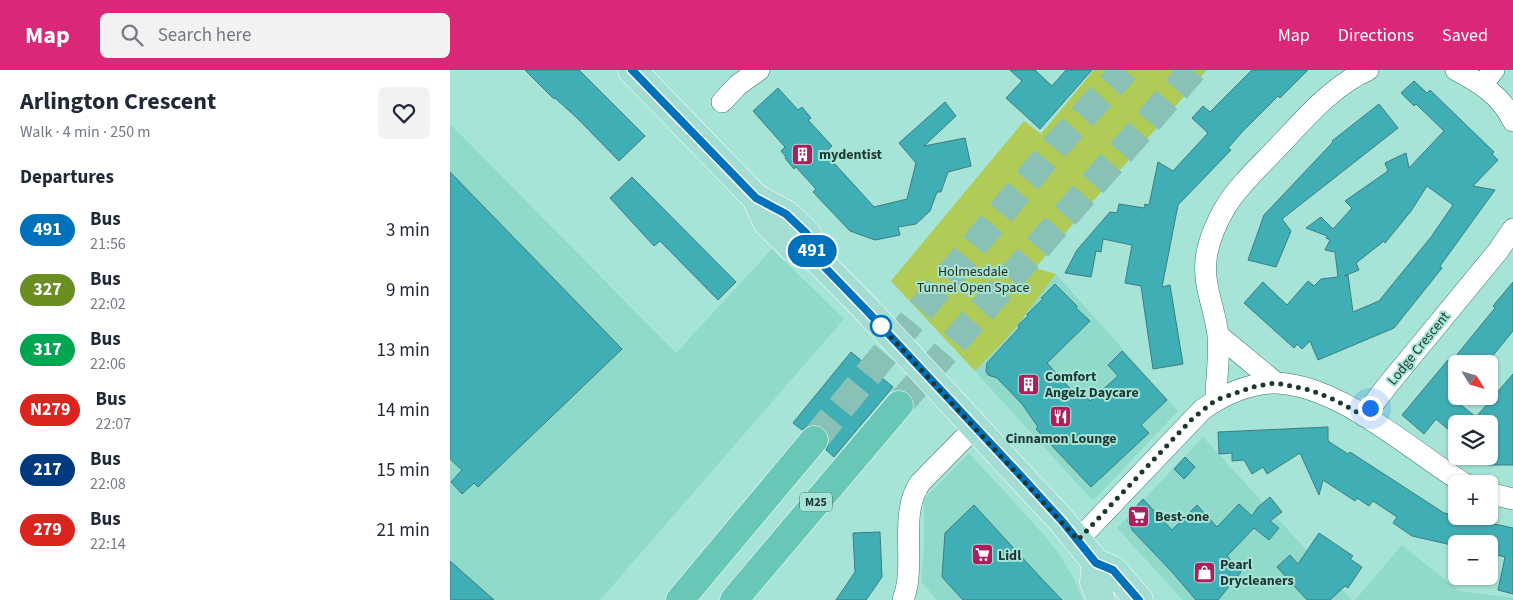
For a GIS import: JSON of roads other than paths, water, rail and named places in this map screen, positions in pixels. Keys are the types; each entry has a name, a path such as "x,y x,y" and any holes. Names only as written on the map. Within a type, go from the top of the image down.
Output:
{"highway":[{"name":"M25","path":"734,600 898,405"},
{"path":"680,600 814,440"}],"main road":[{"path":"632,70 756,198 786,214 807,234 812,254 976,427 1078,540 1096,563 1113,570 1139,600"},
{"path":"1096,563 1094,582 1101,600"}],"street":[{"path":"722,102 738,85 758,70"},
{"path":"1216,400 1219,356 1218,335 1206,276 1206,259 1211,238 1227,205 1249,177 1326,98 1352,77 1368,70"},
{"path":"1456,70 1488,77 1513,121"},
{"name":"Lodge Crescent","path":"1364,416 1513,229"},
{"path":"1218,335 1276,383"},
{"path":"1078,540 1193,418 1216,400 1256,386 1276,383 1310,390 1335,400 1364,416 1452,475"},
{"path":"903,600 908,585 910,507 915,490 976,427"},
{"path":"1498,495 1513,499"}],"tunnel":[{"path":"814,440 1055,147 1125,70"},
{"path":"899,405 1193,70"}],"place":[{"name":"mydentist","path":"803,154"},
{"name":"Comfort Angelz Daycare","path":"1029,384"},
{"name":"Cinnamon Lounge","path":"1061,416"},
{"name":"Best-one","path":"1139,516"},
{"name":"Lidl","path":"982,555"},
{"name":"Pearl Drycleaners","path":"1204,572"}],"park label":[{"name":"Holmesdale Tunnel Open Space","path":"973,280"}]}
